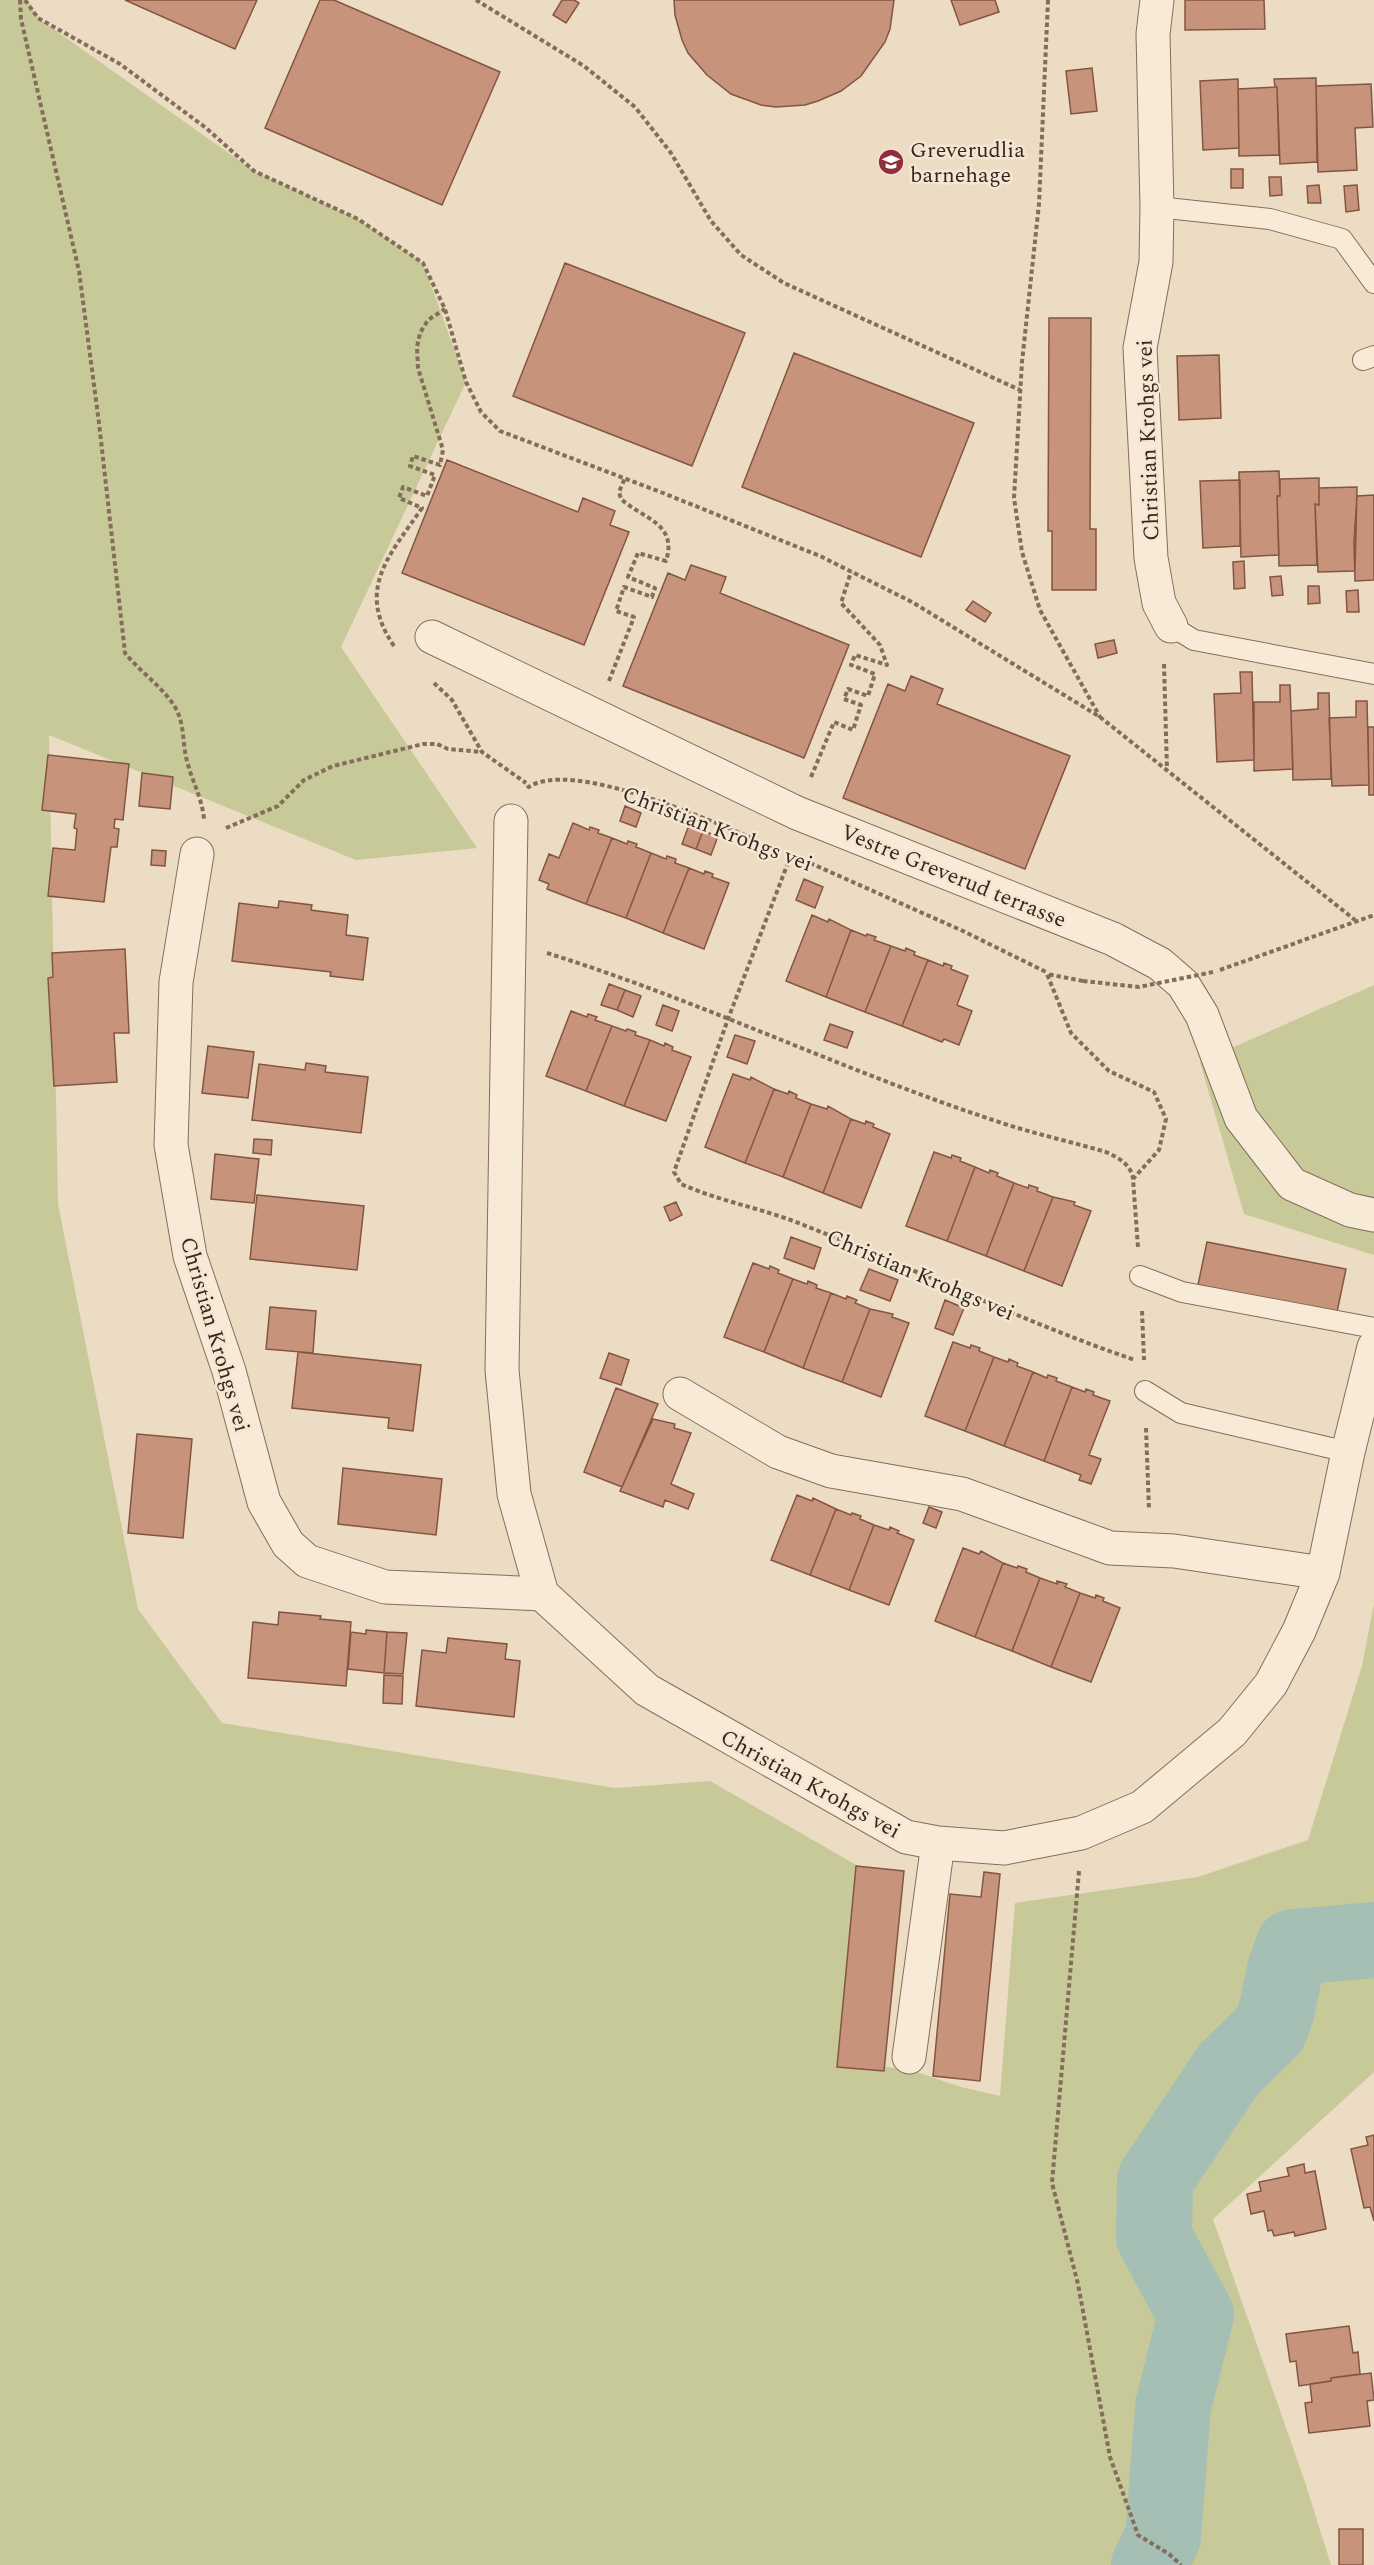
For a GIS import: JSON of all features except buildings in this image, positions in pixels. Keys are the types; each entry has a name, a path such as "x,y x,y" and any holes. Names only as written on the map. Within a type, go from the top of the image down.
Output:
{"street":[{"name":"Christian Krohgs vei","path":"1157,0 1153,34 1156,262 1140,348 1151,558 1159,603 1171,626"},
{"name":"Vestre Greverud terrasse","path":"439,640 798,813 1113,939 1160,964 1183,984 1202,1015 1240,1118 1292,1184 1350,1210 1374,1215"},
{"path":"511,821 502,1370 514,1494 542,1594"},
{"name":"Christian Krohgs vei","path":"202,844 176,982 171,1145 190,1256 229,1371 264,1502 288,1544 307,1562 385,1587 542,1594 647,1690 906,1837 938,1843 1004,1848 1081,1833 1142,1807 1232,1732 1271,1684 1299,1631 1323,1573 1348,1452 1374,1347"},
{"path":"680,1394 778,1452 831,1470 962,1494 1110,1548 1174,1551 1323,1573"},
{"path":"909,2057 938,1843"}],"lane":[{"path":"1157,207 1270,219 1342,239 1374,283"},
{"path":"1171,626 1194,640 1374,674"},
{"path":"1140,1276 1182,1292 1374,1328"},
{"path":"1145,1392 1181,1413 1348,1452"}],"path":[{"path":"20,0 21,19 79,271 99,423 124,653 138,670 158,686 175,708 182,724 188,765 203,806 202,844 278,806 304,780 333,766 423,744 437,744 454,750 482,752"},
{"path":"25,0 38,18 120,64 206,128 254,171 358,219 423,263 445,309 466,382 481,412 500,431 820,556 912,602 1100,717 1355,920"},
{"path":"476,0 584,66 636,107 671,153 711,221 741,255 784,283 1020,390"},
{"path":"1048,0 1039,204 1020,390 1014,498 1022,552 1040,610 1100,717"},
{"path":"400,654 385,632 378,608 377,586 383,566 422,508 399,498 403,488 427,496 435,475 410,466 413,456 440,465 443,450 418,368 417,347 420,333 428,320 445,309"},
{"path":"617,662 634,617 616,611 624,587 652,597 655,588 628,577 638,552 666,561 668,553 666,533 621,499 619,492 625,478"},
{"path":"798,813 834,722 853,730 861,705 844,699 848,688 868,696 874,674 850,665 855,655 887,665 880,645 841,603 851,572"},
{"path":"1167,771 1164,651 1171,626"},
{"path":"439,640 423,674 452,700 482,752 530,786 516,801 511,821"},
{"name":"Christian Krohgs vei","path":"530,786 547,779 589,782 616,788 760,841"},
{"name":"Christian Krohgs vei","path":"798,813 782,851 963,931 1052,974"},
{"path":"728,1019 792,855"},
{"path":"1133,1179 1159,1150 1166,1119 1154,1092 1109,1071 1071,1033 1047,974 1083,981 1139,987 1213,972 1374,915"},
{"path":"508,946 533,949 603,970 994,1121 1106,1152 1123,1161 1131,1171 1140,1276"},
{"name":"Christian Krohgs vei","path":"728,1019 674,1172 681,1184 697,1191 766,1210 808,1226 948,1287 1097,1347 1144,1363 1140,1276"},
{"path":"1145,1392 1150,1550"},
{"path":"1081,1833 1075,1934 1052,2183 1078,2284 1110,2457 1138,2535 1169,2554 1181,2565"}],"green space":[{"path":"0,0 28,0 38,18 254,171 358,219 423,263 466,382 341,647 477,848 356,860 49,735 58,1204 138,1609 222,1723 615,1788 710,1781 879,1878 868,2064 914,2071 961,2087 1000,2096 1015,1903 1198,1877 1308,1840 1362,1666 1374,1604 1374,2072 1213,2219 1305,2482 1331,2565 0,2565"},
{"path":"1374,985 1374,1255 1244,1214 1200,1062"}],"waterway":[{"path":"1149,2565 1163,2537 1173,2407 1196,2315 1154,2237 1155,2180 1229,2069 1270,2029 1293,1947 1374,1940"}],"place":[{"name":"Greverudlia barnehage","path":"891,162"}]}
